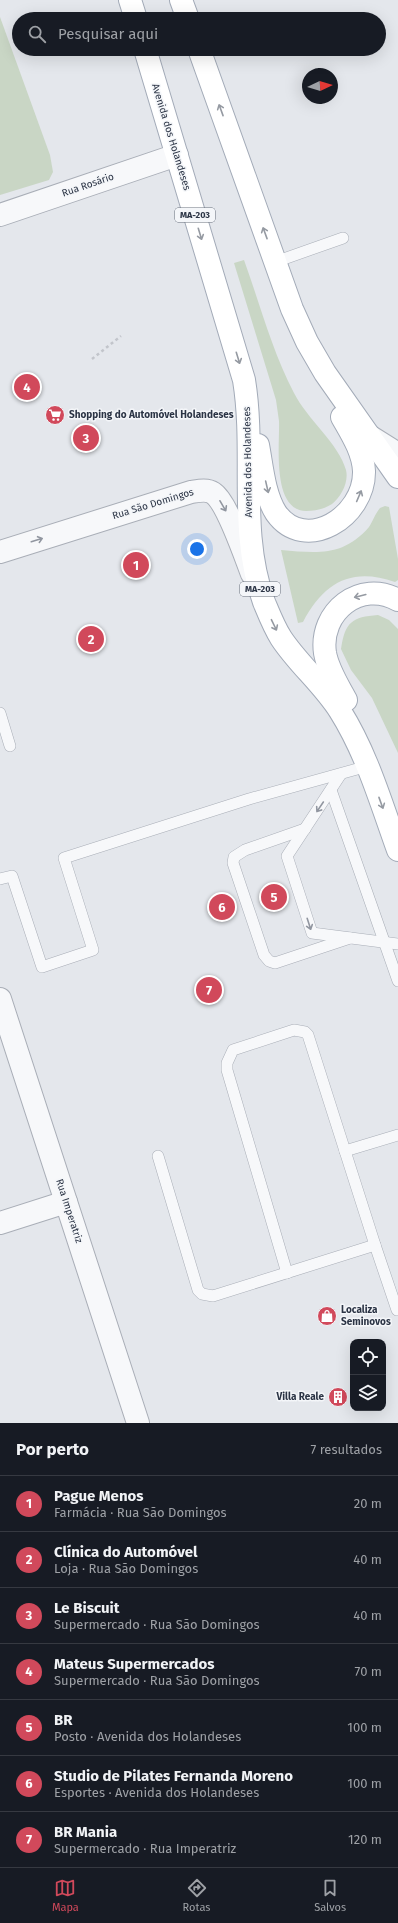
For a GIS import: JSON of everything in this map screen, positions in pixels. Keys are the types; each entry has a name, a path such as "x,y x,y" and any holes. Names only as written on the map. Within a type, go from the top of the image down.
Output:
{"main road":[{"path":"130,0 134,12"},
{"path":"181,0 185,12"},
{"name":"Avenida dos Holandeses","path":"147,56 244,380 248,423 250,537 255,572 264,602 281,638 319,682 340,711 368,766 398,850"},
{"path":"201,56 292,309 319,372 357,445 362,458 364,475 361,491 353,508 342,520 327,527 308,530 287,523 275,512 266,484 244,380"},
{"path":"292,309 307,342 324,373 398,477"},
{"path":"368,766 352,714 328,664 325,653 326,631 336,611 353,598 379,593 398,600"}],"street":[{"name":"Rua Rosário","path":"0,215 177,154"},
{"path":"371,437 398,454"},
{"name":"Rua São Domingos","path":"0,552 191,492 207,491 217,496 225,510 264,602"},
{"name":"Rua Imperatriz","path":"0,999 138,1423"},
{"path":"0,1223 66,1202"}],"lane":[{"path":"275,262 343,238"},
{"path":"0,713 10,746"},
{"path":"0,879 12,876 42,967 93,950 64,858 249,799 368,766"},
{"path":"341,774 287,856 312,933 398,944"},
{"path":"331,790 398,981"},
{"path":"305,829 245,850 234,856 233,863 264,955 269,961 275,963 350,938"},
{"path":"287,1273 226,1070 227,1063 233,1050 294,1030 305,1032 308,1035 397,1310"},
{"path":"345,1151 397,1137"},
{"path":"158,1156 198,1290 202,1294 213,1296 375,1245"}],"path":[{"path":"92,358 121,336"}],"green space":[{"path":"0,17 12,50 12,56 14,56 50,155 53,172 49,180 0,195"},
{"path":"244,260 286,377 300,403 337,451 346,470 347,475 344,489 332,504 317,510 306,511 295,508 287,500 282,488 279,459 279,421 276,400 234,263"},
{"path":"385,506 389,507 398,559 398,580 395,582 365,576 341,581 320,597 311,608 303,622 298,623 281,550 318,552 329,551 349,544 369,527 380,508"},
{"path":"378,615 389,620 398,629 398,753 372,698 351,670 341,649 345,633 351,623 362,617"}],"place":[{"name":"Mateus Supermercados","path":"27,387"},
{"name":"Shopping do Automóvel Holandeses","path":"55,415"},
{"name":"Le Biscuit","path":"86,438"},
{"name":"Pague Menos","path":"136,565"},
{"name":"Clínica do Automóvel","path":"91,639"},
{"name":"BR","path":"274,897"},
{"name":"Studio de Pilates Fernanda Moreno","path":"222,907"},
{"name":"BR Mania","path":"209,990"},
{"name":"Localiza Seminovos","path":"327,1316"},
{"name":"Villa Reale","path":"338,1397"}]}
